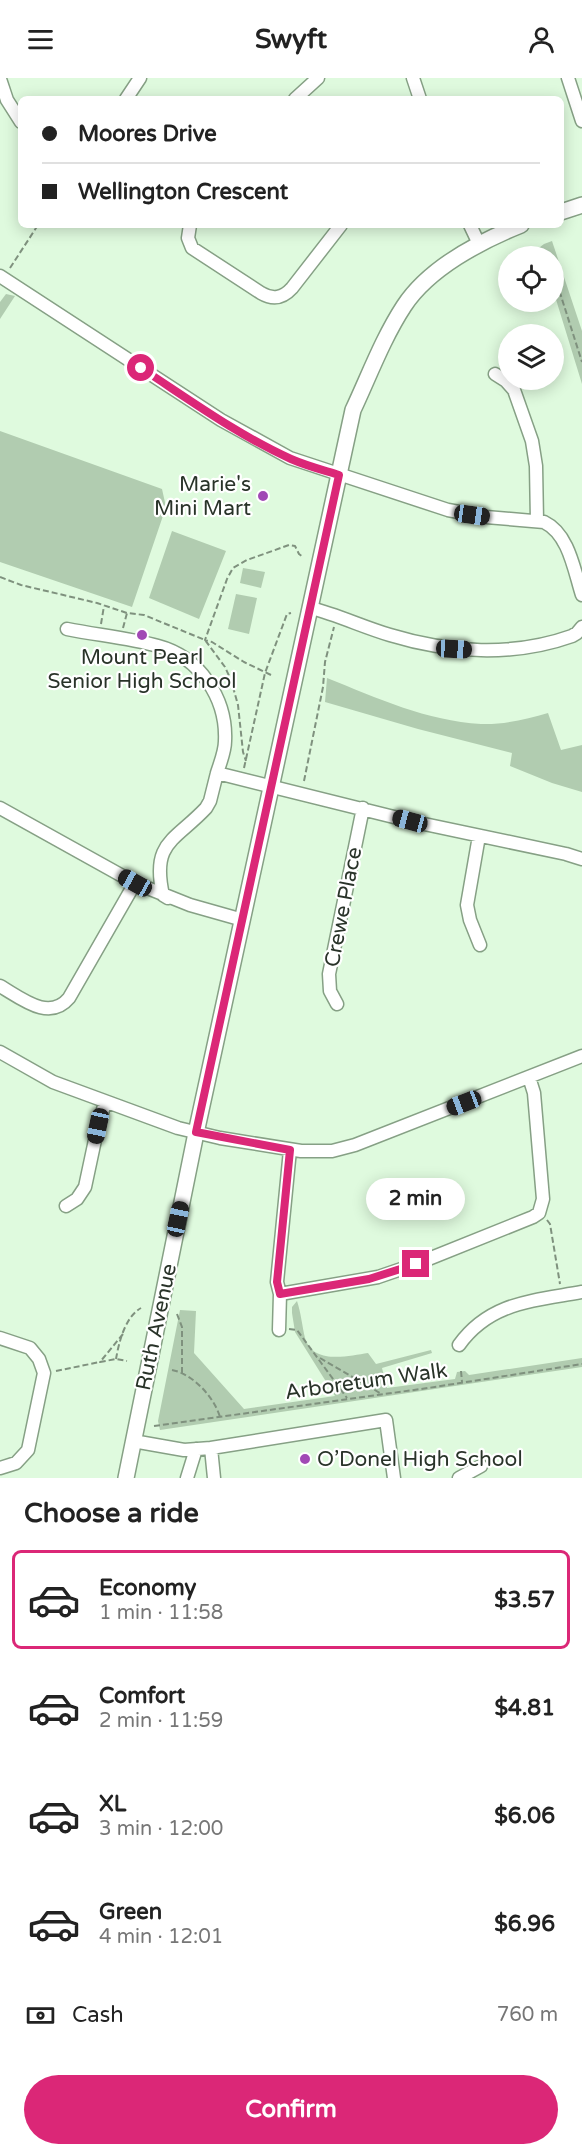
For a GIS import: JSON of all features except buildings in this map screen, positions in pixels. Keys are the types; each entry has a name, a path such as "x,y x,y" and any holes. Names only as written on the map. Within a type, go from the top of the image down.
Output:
{"main road":[{"path":"564,211 582,205"},
{"name":"Ruth Avenue","path":"126,1478 196,1132 353,410 389,332 405,304 438,272 479,244 514,228"}],"street":[{"path":"128,96 140,78"},
{"path":"298,96 318,78"},
{"path":"413,78 419,96"},
{"path":"568,78 581,115"},
{"path":"0,79 7,100 18,117"},
{"path":"190,228 188,238 192,248 272,298 282,296 292,288 339,228"},
{"path":"471,228 479,244"},
{"path":"3,277 253,439 298,462 454,512 537,521 550,525 562,538 582,595"},
{"path":"495,374 514,390 532,441 536,466 537,521"},
{"path":"311,608 406,640 454,649 524,648 580,633"},
{"path":"67,629 159,646 187,660 198,669 216,696 225,720 225,744 210,801 206,808 165,846 160,867 163,895"},
{"path":"217,773 410,821 582,859"},
{"path":"0,808 135,883 163,895 192,913 242,924"},
{"name":"Crewe Place","path":"337,1004 330,990 329,974 363,808"},
{"path":"479,836 467,905 480,945"},
{"path":"0,986 38,1007 56,1009 62,1006 69,998 135,883"},
{"path":"0,1052 53,1082 105,1103 196,1132 312,1152 344,1148 582,1056"},
{"path":"280,1294 386,1275 539,1213 543,1199 534,1093 529,1077"},
{"path":"66,1206 76,1199 84,1187 105,1103"},
{"path":"279,1330 280,1294 277,1282 290,1150"},
{"path":"459,1345 472,1328 492,1314 515,1304 582,1292"},
{"path":"0,1338 30,1348 39,1359 44,1373 28,1450 16,1463 0,1468"},
{"path":"133,1441 184,1450 211,1448 386,1420 394,1478"},
{"path":"211,1448 214,1478"},
{"path":"187,1478 196,1449"},
{"path":"459,1478 481,1466"}],"path":[{"path":"3,277 36,228"},
{"path":"564,305 582,362"},
{"path":"271,675 265,674 212,642 204,640 233,568 247,560 289,544 295,546 303,557"},
{"path":"101,623 105,605"},
{"path":"123,627 127,613"},
{"path":"242,779 265,674 286,614 291,613"},
{"path":"304,781 324,687 325,662 334,627"},
{"path":"319,686 324,687"},
{"path":"539,1213 550,1224 562,1296"},
{"path":"100,1362 123,1334 136,1311 141,1308"},
{"path":"177,1314 182,1327 183,1373"},
{"path":"279,1330 296,1329 347,1398"},
{"path":"116,1359 123,1334"},
{"path":"317,1357 380,1394"},
{"path":"44,1373 116,1359 127,1361"},
{"name":"Arboretum Walk","path":"154,1426 582,1364"},
{"path":"172,1370 183,1373 210,1398 220,1417"},
{"path":"461,1371 462,1383"}],"green space":[{"path":"552,241 554,246 541,246"},
{"path":"564,277 582,331 582,384 564,324 560,312 564,312"},
{"path":"6,294 15,296 0,319 0,302"},
{"path":"0,431 162,489 166,507 132,607 0,562"},
{"path":"172,531 226,551 199,619 149,598"},
{"path":"243,568 265,572 261,588 240,583"},
{"path":"236,594 257,598 249,634 228,629"},
{"path":"327,678 402,707 461,722 498,724 548,713 561,750 582,745 582,792 510,766 512,753 325,702"},
{"path":"297,1301 309,1347 323,1355 341,1357 368,1353 376,1364 431,1350 432,1353 382,1368 387,1388 455,1379 457,1372 465,1371 469,1375 582,1358 582,1367 160,1430 158,1421 180,1310 196,1311 194,1353 244,1409 335,1396 295,1332 292,1307"}],"place":[{"name":"Marie's Mini Mart","path":"263,496"},
{"name":"Mount Pearl Senior High School","path":"142,635"},
{"name":"O’Donel High School","path":"305,1459"}],"route":[{"path":"141,368 221,420 278,453 339,475 196,1132 290,1150 277,1282 280,1294 369,1279 416,1264"}]}
